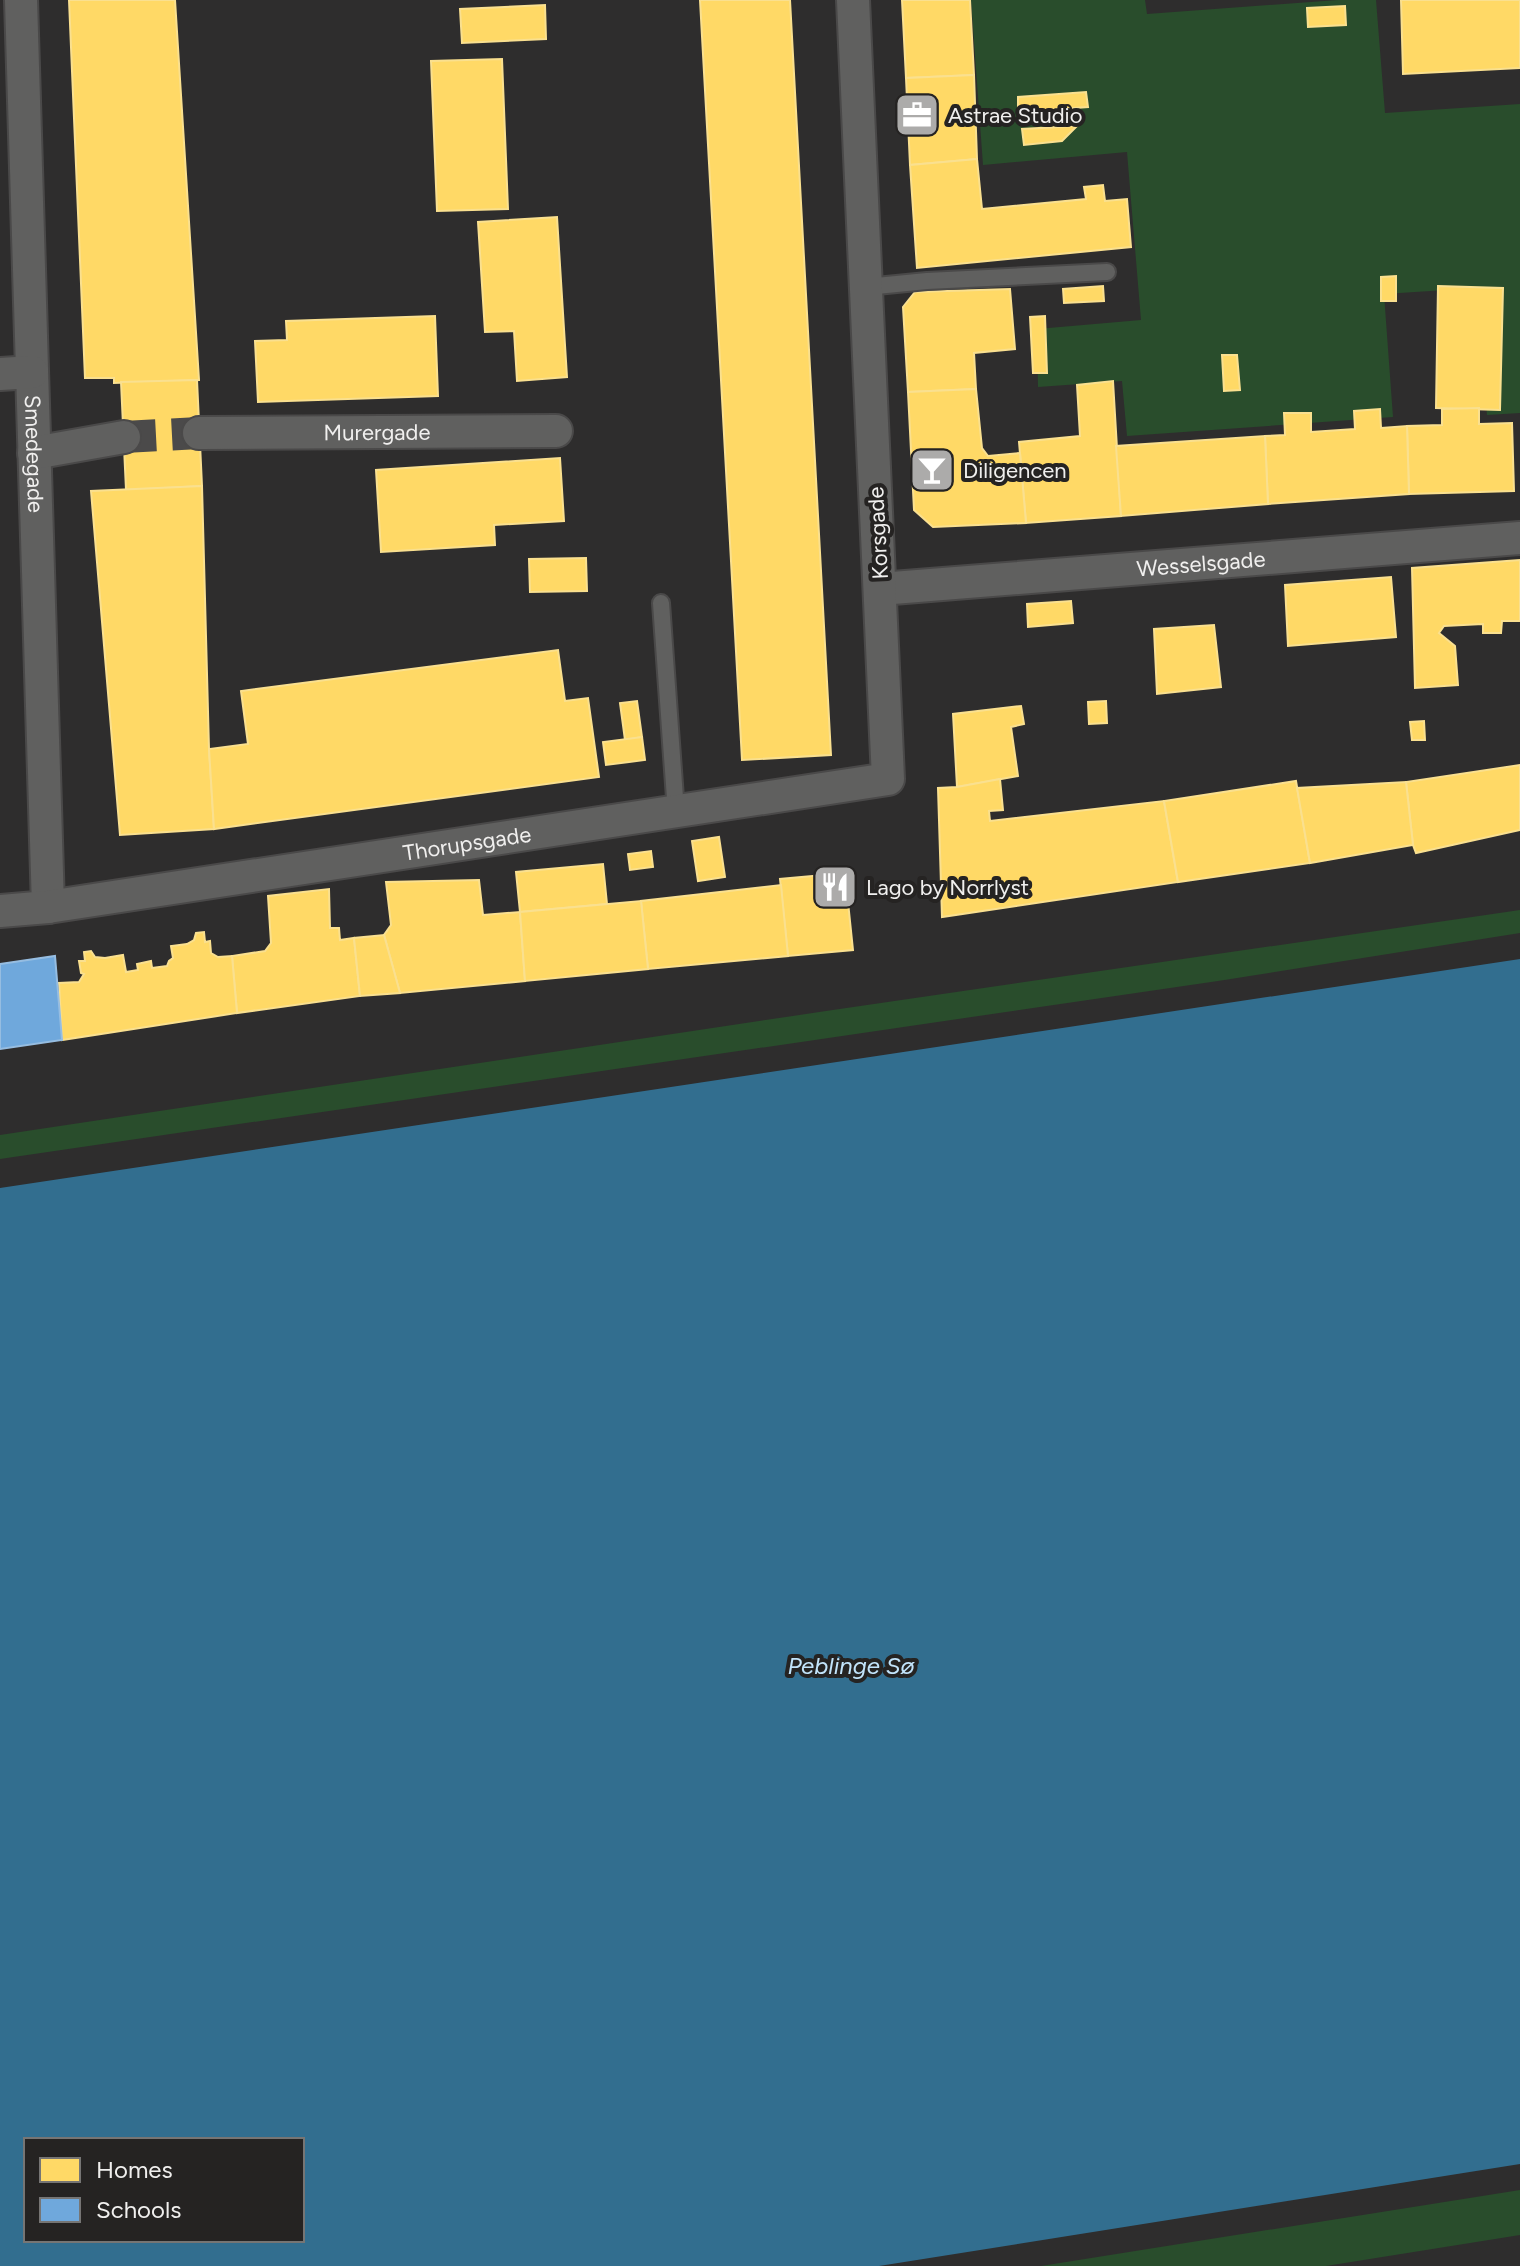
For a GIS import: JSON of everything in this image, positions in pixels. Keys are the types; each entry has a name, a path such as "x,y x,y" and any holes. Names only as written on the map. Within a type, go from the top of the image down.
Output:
{"street":[{"name":"Smedegade","path":"21,0 48,907"},
{"name":"Korsgade","path":"853,0 888,779"},
{"path":"0,374 32,372"},
{"name":"Murergade","path":"199,433 556,431"},
{"path":"34,453 124,437"},
{"name":"Wesselsgade","path":"880,589 1520,538"},
{"name":"Thorupsgade","path":"0,911 48,907 888,779"}],"lane":[{"path":"866,287 1107,272"},
{"path":"661,603 676,812"}],"green space":[{"path":"971,0 1145,0 1147,14 1376,0 1385,113 1520,104 1520,413 1487,415 1477,288 1384,294 1393,417 1127,436 1122,381 1038,387 1037,329 1141,320 1127,152 983,165"},
{"path":"1520,910 1520,933 1218,981 0,1159 0,1135"},
{"path":"1520,2190 1520,2235 1326,2266 1041,2266"}],"water":[{"name":"Peblinge Sø","path":"1520,959 1520,2164 879,2266 0,2266 0,1188"}],"building: Homes":[{"path":"69,0 175,0 199,380 114,383 114,378 85,378"},
{"path":"700,0 790,0 831,755 742,760"},
{"path":"902,0 970,0 974,75 906,78"},
{"path":"1401,0 1520,0 1520,68 1403,74"},
{"path":"545,5 546,39 462,43 460,9"},
{"path":"1345,6 1346,25 1308,27 1307,8"},
{"path":"502,59 508,209 437,211 431,61"},
{"path":"974,75 977,159 910,165 906,78"},
{"path":"1086,92 1088,107 1018,112 1018,97"},
{"path":"1077,126 1062,141 1024,145 1022,129"},
{"path":"977,159 982,209 1086,199 1084,187 1103,185 1105,201 1127,199 1131,247 917,268 910,165"},
{"path":"557,217 567,377 517,381 514,331 485,332 478,222"},
{"path":"1396,276 1396,301 1381,301 1381,277"},
{"path":"1103,286 1104,301 1064,303 1063,289"},
{"path":"1438,286 1503,288 1500,410 1436,408"},
{"path":"1010,289 1015,349 974,353 976,389 908,392 903,307 915,292"},
{"path":"435,316 438,396 258,402 255,341 287,340 286,321"},
{"path":"1045,316 1047,373 1033,373 1030,317"},
{"path":"1222,355 1237,355 1240,390 1224,391"},
{"path":"197,380 202,486 126,490 121,382"},
{"path":"1113,381 1121,516 1026,523 1019,442 1080,436 1077,385"},
{"path":"976,389 982,448 988,456 1020,453 1026,523 933,527 914,510 908,392"},
{"path":"1479,408 1479,424 1512,423 1514,491 1409,494 1407,426 1442,425 1442,409"},
{"path":"1380,409 1381,428 1407,426 1409,494 1268,504 1265,436 1285,435 1284,413 1311,413 1311,432 1355,429 1354,411"},
{"path":"1265,436 1268,504 1121,516 1116,446"},
{"path":"560,458 564,521 494,525 495,545 381,552 376,470"},
{"path":"202,486 214,829 120,835 91,491"},
{"path":"586,558 587,591 530,592 529,559"},
{"path":"1520,560 1520,621 1502,621 1501,633 1483,633 1483,624 1444,626 1439,633 1455,646 1458,685 1415,688 1412,568"},
{"path":"1391,577 1396,637 1288,646 1285,585"},
{"path":"1071,601 1073,623 1028,627 1027,604"},
{"path":"1214,625 1221,687 1157,694 1154,629"},
{"path":"558,650 565,701 588,698 599,777 214,829 209,749 248,744 241,691"},
{"path":"637,701 642,737 625,740 620,703"},
{"path":"1106,701 1107,723 1089,724 1088,702"},
{"path":"1021,706 1024,724 1011,727 1018,776 957,787 953,714"},
{"path":"1424,721 1425,740 1412,740 1410,722"},
{"path":"642,737 645,760 606,765 603,742"},
{"path":"1520,765 1520,830 1416,853 1406,782"},
{"path":"1000,779 1003,810 989,811 990,821 1164,801 1178,882 942,917 938,788"},
{"path":"1296,781 1310,863 1178,882 1164,801"},
{"path":"1406,782 1413,845 1310,863 1297,788"},
{"path":"719,837 725,877 698,881 692,841"},
{"path":"651,851 653,867 630,870 628,854"},
{"path":"603,864 607,904 520,912 516,872"},
{"path":"845,873 853,950 788,956 780,879"},
{"path":"479,880 483,915 520,912 525,981 400,993 384,935 391,925 386,882"},
{"path":"781,885 788,956 648,969 641,901"},
{"path":"329,889 330,928 339,928 340,940 354,938 360,996 237,1013 232,956 265,951 271,943 268,896"},
{"path":"641,901 648,969 525,981 520,912"},
{"path":"204,932 205,942 210,941 211,953 218,957 232,956 237,1013 62,1040 59,983 79,982 84,974 81,973 79,961 85,961 84,952 91,951 95,957 105,958 123,955 126,972 138,970 137,964 151,961 152,968 167,966 173,958 171,946 187,944 194,940 196,933"},
{"path":"384,935 400,993 360,996 354,938"}],"building: Schools":[{"path":"55,956 62,1040 0,1049 0,964"}],"tunnel":[{"path":"124,437 199,433"}],"place":[{"name":"Astrae Studio","path":"917,115"},
{"name":"Diligencen","path":"932,470"},
{"name":"Lago by Norrlyst","path":"835,887"}]}
